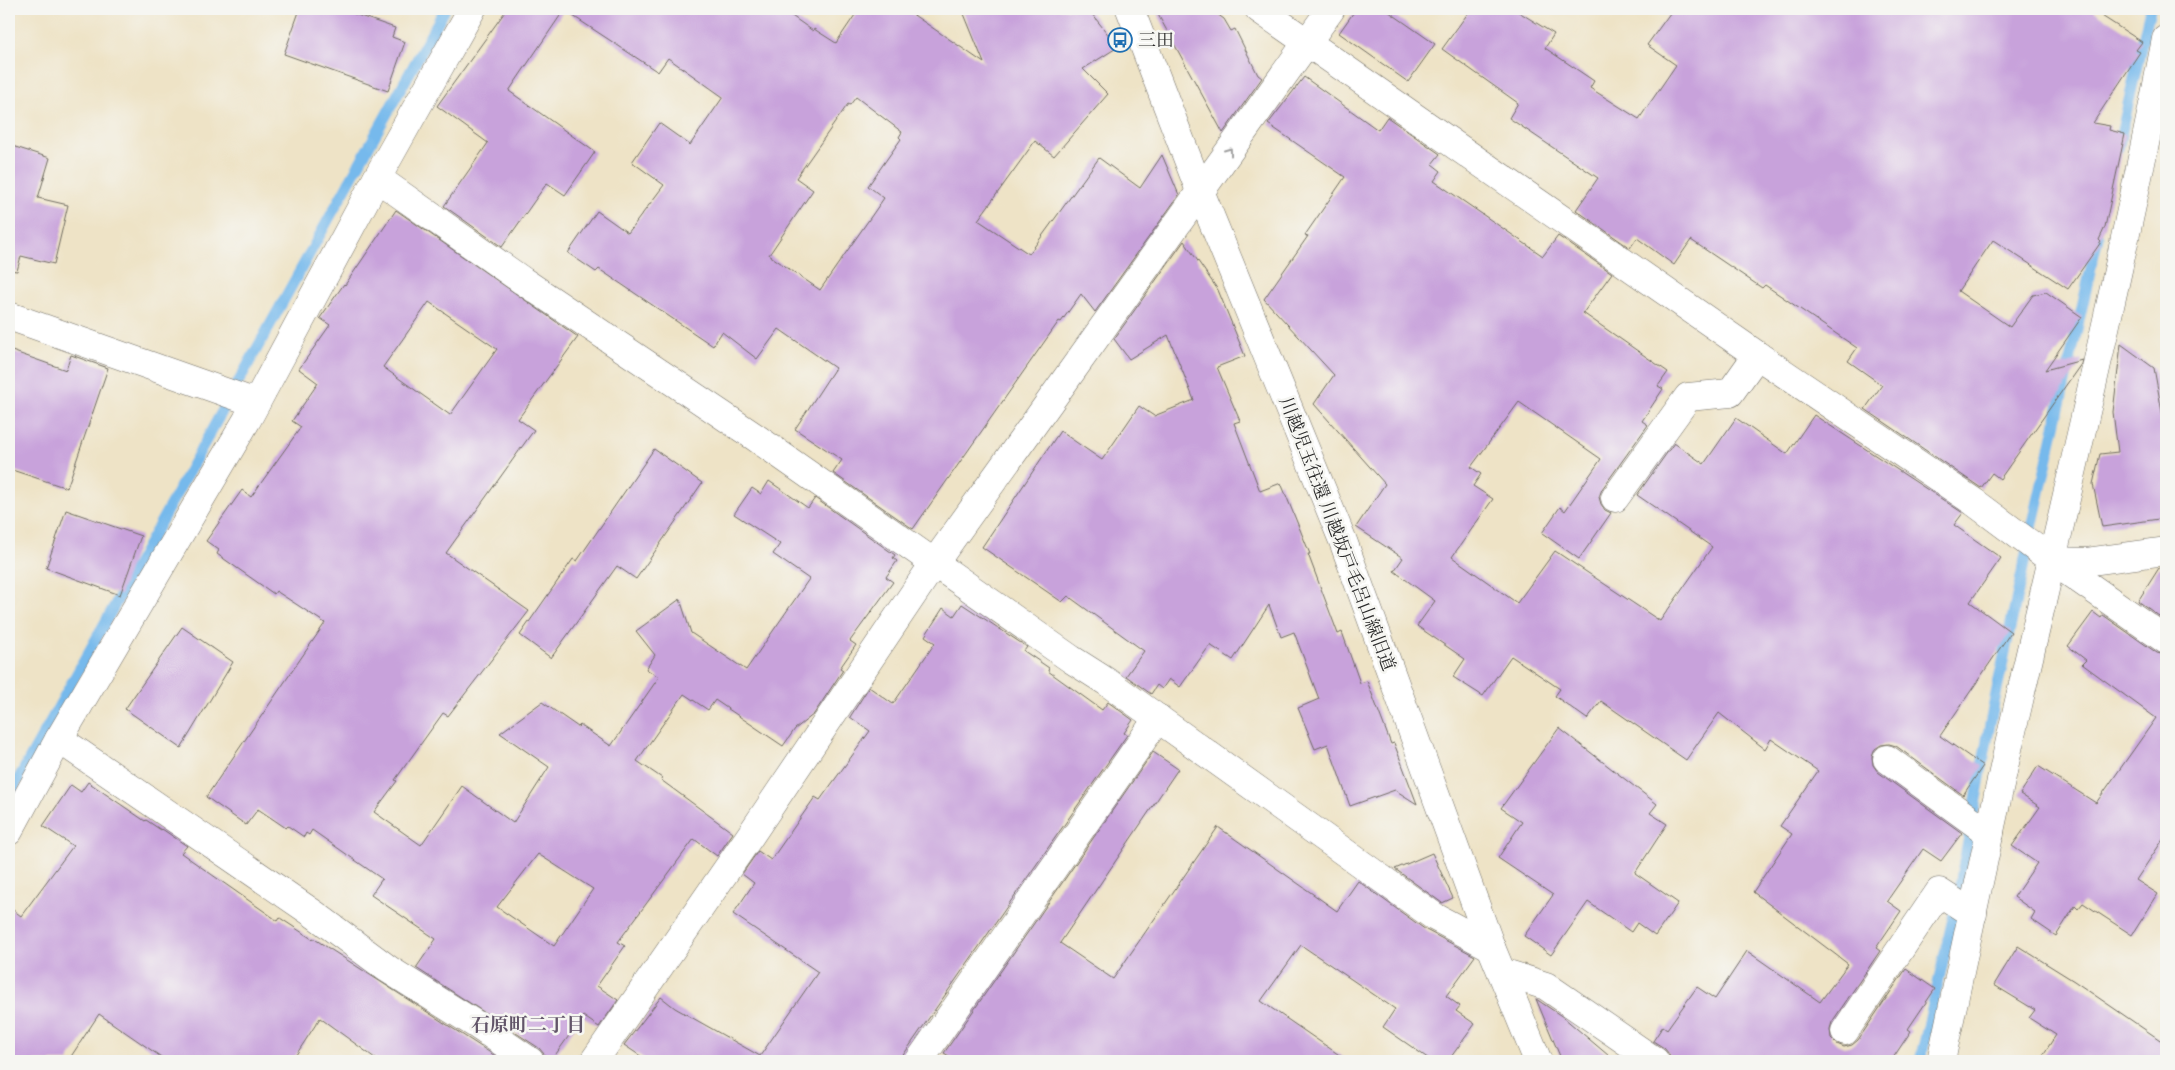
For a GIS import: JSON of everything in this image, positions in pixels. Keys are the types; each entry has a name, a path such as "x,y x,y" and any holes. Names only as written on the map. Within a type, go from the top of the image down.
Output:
{"street":[{"path":"9,831 59,739 256,403 377,178 472,9"},
{"name":"川越児玉往還 川越坂戸毛呂山線旧道","path":"1130,9 1200,190 1343,541 1491,947 1538,1061"},
{"path":"1259,9 1757,355 1974,502 2053,561 2166,640"},
{"path":"594,1061 750,836 935,562 1331,9"},
{"path":"1941,1061 2018,704 2053,561 2134,196 2166,39"},
{"path":"377,178 523,281 709,405 935,562 1158,718 1435,917 1491,947"},
{"path":"9,316 256,403"},
{"path":"1615,498 1688,397 1730,393 1757,355"},
{"path":"2053,561 2085,562 2166,551"},
{"path":"919,1061 1158,718"},
{"path":"59,739 314,914 388,970 530,1061"},
{"path":"1888,759 1990,834"},
{"path":"1845,1031 1939,892 1973,914"},
{"path":"1502,972 1546,986 1655,1061"}],"building":[{"path":"300,9 340,9 395,28 392,37 405,42 388,91 284,54"},
{"path":"507,9 782,9 813,31 814,29 836,43 859,9 905,9 984,63 962,9 1088,9 1118,47 1083,69 1108,94 1054,156 1035,141 978,220 1029,254 1099,158 1140,188 1162,155 1179,195 1095,312 1081,294 1061,322 1059,321 913,529 833,473 842,460 795,429 835,368 779,329 757,359 722,332 713,346 599,269 596,272 568,253 597,211 628,233 664,185 632,162 659,123 690,145 723,97 668,58 658,72 564,10 509,91 595,152 565,195 547,183 502,247 444,206 488,143 437,106","holes":["856,97 902,132 899,137 901,139 868,186 884,198 820,290 769,255 813,190 796,178 848,104 850,105"]},
{"path":"1155,9 1210,9 1224,19 1231,31 1235,29 1258,75 1262,78 1223,133"},
{"path":"1356,9 1385,9 1435,44 1408,82 1339,33"},
{"path":"1471,9 1514,9 1554,34 1545,48 1594,81 1590,88 1639,119 1676,65 1647,45 1673,9 2091,9 2142,42 2136,50 2140,52 2093,123 2110,126 2109,130 2125,134 2105,227 2099,240 2101,242 2068,289 1993,240 1958,291 2010,327 2033,295 2046,292 2082,317 2045,370 2082,360 2081,364 2000,479 1992,473 1981,488 1865,409 1882,385 1848,361 1857,348 1765,285 1762,288 1691,240 1674,265 1637,238 1630,248 1576,210 1598,178 1509,118 1518,103 1442,49"},
{"path":"1304,77 1378,130 1387,117 1440,154 1432,164 1441,171 1434,181 1543,256 1558,236 1612,273 1583,313 1668,372 1658,386 1663,389 1642,421 1648,425 1602,489 1599,497 1601,504 1605,510 1611,513 1579,559 1542,533 1560,507 1565,511 1601,459 1519,402 1471,467 1481,474 1473,486 1493,499 1452,557 1517,603 1555,551 1660,621 1712,547 1637,495 1674,443 1704,464 1736,418 1787,454 1814,415 1963,513 1954,525 2001,558 1970,602 2011,632 1940,736 1983,766 1963,795 1896,746 1889,744 1881,745 1875,749 1872,757 1873,765 1878,772 1962,833 1941,861 1923,849 1887,901 1901,911 1876,948 1880,951 1832,1022 1830,1029 1831,1038 1837,1044 1844,1047 1852,1045 1858,1040 1906,969 1935,989 1908,1029 1911,1031 1891,1061 1670,1061 1669,1054 1664,1048 1653,1041 1663,1026 1667,1029 1697,987 1715,999 1747,951 1820,1002 1848,964 1753,892 1792,834 1780,826 1818,771 1771,739 1765,749 1719,713 1686,760 1601,701 1587,719 1555,696 1560,689 1511,656 1483,696 1453,677 1465,659 1417,626 1435,601 1394,571 1403,558 1356,527 1385,484 1314,404 1334,375 1264,299 1308,236 1305,235 1345,177 1268,124"},
{"path":"9,145 50,158 38,198 68,205 54,264 21,256 17,271 9,270"},
{"path":"396,210 578,337 518,419 534,430 446,553 529,611 448,716 443,713 374,812 421,845 462,786 513,823 549,767 500,733 542,702 578,727 580,725 611,746 659,677 646,669 655,655 636,631 680,599 691,633 746,670 809,579 773,554 780,544 734,514 752,488 761,494 769,481 808,508 815,498 895,555 893,558 897,561 886,577 893,582 850,641 856,645 840,668 843,670 814,714 795,729 783,746 715,700 708,710 684,694 637,761 733,833 717,856 694,839 618,942 625,946 597,986 618,1000 599,1027 583,1016 551,1061 545,1061 544,1054 539,1048 416,968 436,939 371,895 382,879 312,830 309,835 306,833 304,837 288,826 286,828 258,809 246,825 206,797 325,623 276,591 274,594 217,554 219,550 206,541 242,490 251,497 301,427 292,421 318,383 299,369 330,325 320,318","holes":["429,302 497,349 450,415 383,367","538,854 593,889 554,946 497,907"]},
{"path":"1184,241 1218,290 1245,356 1217,367 1240,421 1234,423 1260,491 1281,483 1310,554 1308,554 1338,634 1342,632 1360,683 1367,681 1391,744 1394,743 1417,804 1395,790 1350,806 1328,744 1315,749 1298,708 1319,699 1294,632 1281,637 1269,605 1233,660 1210,645 1180,687 1169,679 1162,689 1157,685 1151,694 1126,676 1144,651 1068,596 1062,602 982,547 1060,431 1102,460 1139,406 1154,416 1194,400 1168,335 1129,359 1114,339"},
{"path":"2121,344 2154,368 2166,434 2166,518 2102,527 2093,484 2100,454 2118,452 2113,412"},
{"path":"9,350 66,370 71,355 108,368 67,488 9,469"},
{"path":"654,449 702,483 636,579 617,566 551,658 520,635 573,559 577,561"},
{"path":"66,510 141,536 120,595 46,568"},
{"path":"2166,567 2166,621 2138,601 2159,568"},
{"path":"962,604 1027,647 1024,651 1049,668 1048,671 1102,710 1108,702 1133,720 1124,733 1127,735 899,1061 648,1061 624,1045 661,997 675,1008 760,1056 818,972 733,914 754,883 742,874 758,851 771,860 815,797 820,800 870,731 850,717 869,687 893,704 935,643 925,636 943,608 954,616"},
{"path":"2093,612 2101,618 2103,615 2157,653 2166,655 2166,835 2136,880 2158,894 2132,935 2083,903 2078,909 2075,906 2056,936 2031,919 2035,912 2014,897 2037,863 2012,846 2040,807 2020,794 2038,766 2096,803 2156,718 2082,664 2086,660 2068,646"},
{"path":"182,627 233,662 181,748 125,709"},
{"path":"1559,728 1657,804 1650,813 1667,824 1635,873 1678,903 1655,936 1637,923 1631,932 1588,902 1551,955 1524,936 1553,895 1498,858 1522,822 1501,808"},
{"path":"1153,752 1178,769 1060,943 1113,979 1218,827 1337,911 1358,881 1426,930 1475,956 1446,996 1460,1006 1456,1011 1475,1024 1448,1061 1432,1061 1383,1027 1395,1009 1301,945 1261,1001 1348,1061 957,1061 944,1053"},
{"path":"88,782 145,821 162,829 187,846 181,853 278,921 280,918 313,938 503,1061 379,1061 320,1018 292,1061 167,1061 99,1014 68,1061 9,1061 9,907 21,916 73,846 43,826 71,785 81,792"},
{"path":"1432,853 1453,898 1442,903 1395,869"},
{"path":"2018,946 2074,981 2166,1044 2166,1061 2039,1061 2056,1035 2029,1018 2035,1010 1994,985"},
{"path":"1536,999 1563,1017 1615,1061 1562,1061"}],"waterway":[{"path":"9,796 445,9"},
{"path":"2118,148 2150,9"},
{"path":"1920,1061 1957,901 1993,708 2026,554 2098,237"}],"place":[{"name":"三田","path":"1120,40"}],"district":[{"name":"石原町二丁目","path":"528,1025"}]}
